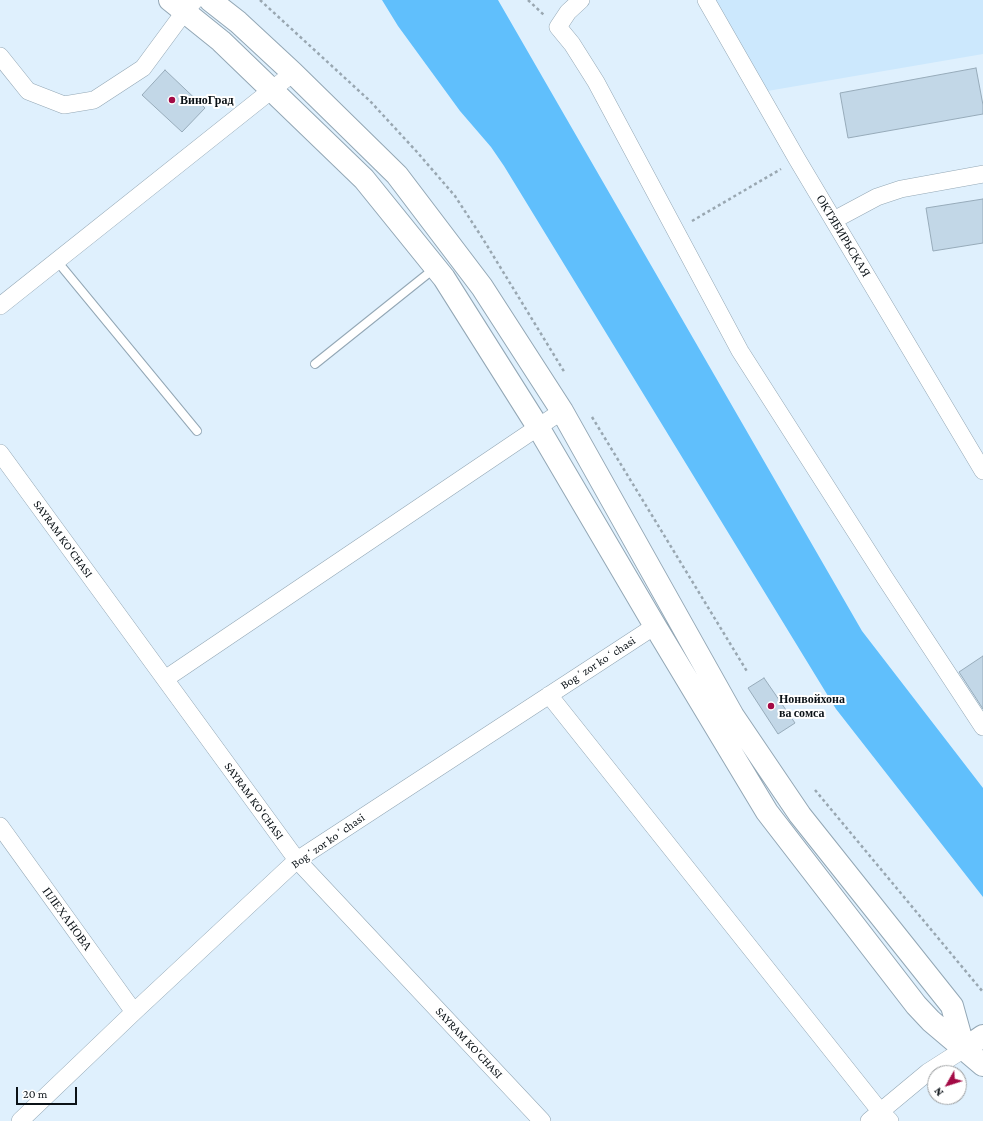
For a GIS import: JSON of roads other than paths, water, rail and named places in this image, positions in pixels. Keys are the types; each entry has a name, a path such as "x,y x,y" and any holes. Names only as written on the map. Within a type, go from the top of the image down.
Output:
{"main road":[{"path":"210,0 238,22 294,74 397,175 482,287 562,411 734,716 800,815 952,1006 964,1048"},
{"path":"183,4 364,179 444,278 538,427 767,812 916,1005 931,1021 983,1065"},
{"path":"964,1048 983,1036"}],"street":[{"path":"581,0 568,12 558,27 572,44 596,82 740,351 885,578 983,727"},
{"name":"ОКТЯБИРЬСКАЯ","path":"706,0 797,159 983,471"},
{"path":"0,56 28,91 64,105 94,100 143,68 183,4"},
{"path":"0,306 294,74"},
{"path":"834,220 878,197 900,189 983,174"},
{"path":"165,679 562,411"},
{"name":"SAYRAM KO'CHASI","path":"0,453 297,860 542,1121"},
{"name":"Bogʻzor koʻchasi","path":"20,1121 297,860 655,626"},
{"path":"549,695 880,1118 928,1072 964,1048"},
{"name":"ПЛЕХАНОВА","path":"0,826 134,1012"}],"lane":[{"path":"57,261 197,430"},
{"path":"315,364 436,268"}],"water":[{"path":"382,0 498,0 862,631 983,788 983,897 836,709 504,166 491,147 460,111 398,26"}],"place":[{"name":"ВиноГрад","path":"172,100"},
{"name":"Нонвойхона ва сомса","path":"771,706"}]}
